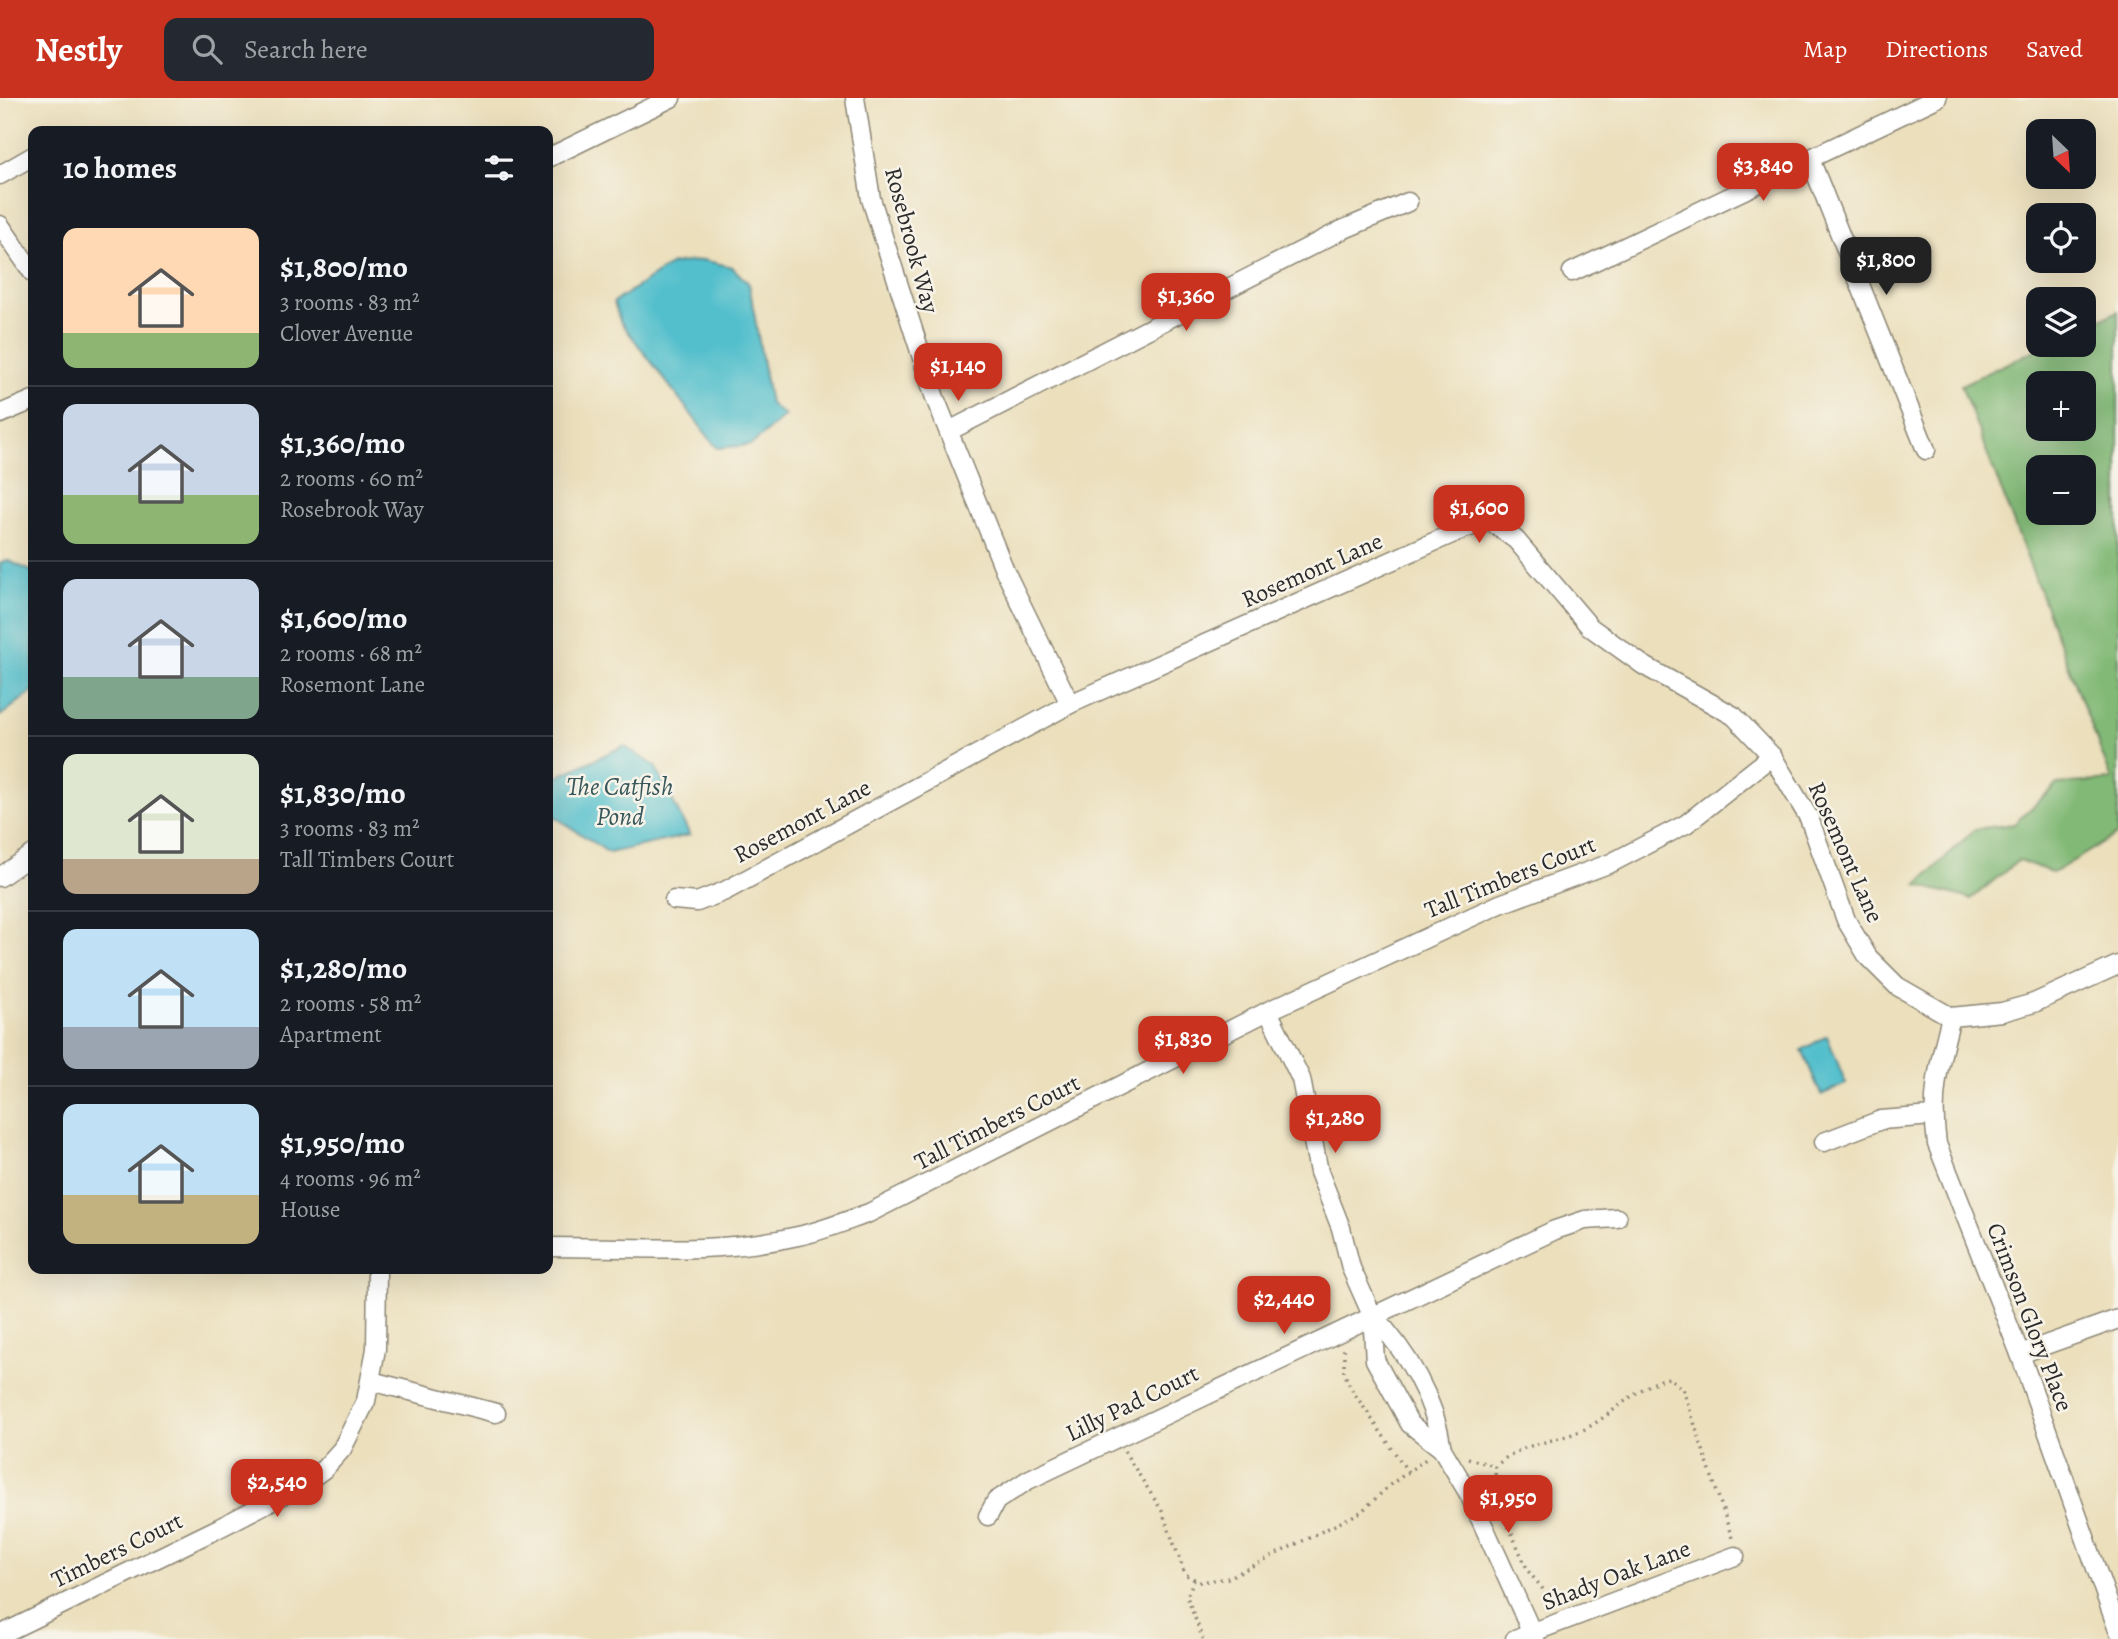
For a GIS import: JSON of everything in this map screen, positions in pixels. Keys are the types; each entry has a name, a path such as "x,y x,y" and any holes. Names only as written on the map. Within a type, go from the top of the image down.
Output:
{"street":[{"path":"553,156 671,98"},
{"name":"Rosebrook Way","path":"855,98 871,199 910,325 1005,571 1070,704"},
{"path":"1572,272 1937,98"},
{"path":"0,175 28,159"},
{"path":"1810,159 1926,450"},
{"path":"949,431 1342,230 1408,202"},
{"path":"0,225 28,266"},
{"path":"0,414 28,402"},
{"name":"Rosemont Lane","path":"674,900 697,902 725,891 1070,704 1463,529 1490,521 1516,540 1590,627 1643,666 1734,716 1772,756 1809,818 1846,920 1868,957 1898,986 1951,1017"},
{"name":"Tall Timbers Court","path":"553,1247 662,1250 722,1247 799,1236 869,1213 929,1185 1268,1011 1500,904 1611,863 1686,824 1772,756"},
{"path":"0,877 28,857"},
{"path":"1951,1017 2002,1012 2035,1003 2118,965"},
{"path":"1268,1011 1301,1079 1319,1172 1341,1228 1351,1268 1372,1315 1375,1360 1410,1424 1442,1449 1469,1494 1527,1637"},
{"name":"Crimson Glory Place","path":"1951,1017 1934,1080 1933,1116 1937,1144 2020,1354 2118,1630"},
{"path":"1824,1142 1881,1120 1933,1116"},
{"name":"Lilly Pad Court","path":"988,1516 996,1501 1028,1480 1372,1315 1555,1230 1585,1220 1617,1218"},
{"name":"Timbers Court","path":"0,1635 302,1485 324,1469 342,1449 356,1426 371,1381 376,1349 377,1274"},
{"path":"1372,1315 1397,1340 1438,1419 1442,1449"},
{"path":"2020,1354 2118,1319"},
{"path":"371,1381 496,1413"},
{"name":"Shady Oak Lane","path":"1527,1637 1735,1556"}],"path":[{"path":"1344,1345 1344,1374 1352,1390 1408,1472"},
{"path":"1527,1637 1548,1605 1542,1588 1528,1570 1501,1509 1494,1466 1508,1454 1526,1445 1584,1429 1653,1382 1670,1378 1683,1389 1705,1460 1731,1528 1735,1556"},
{"path":"1115,1438 1162,1511 1185,1574 1200,1583 1228,1578 1282,1548 1361,1512 1408,1472 1442,1449"},
{"path":"1194,1579 1187,1597 1203,1639"}],"green space":[{"path":"2118,311 2118,834 2053,873 2019,860 1971,899 1917,885 1975,829 2014,824 2057,784 2112,780 1961,385 2026,354 2026,357 2096,357 2096,321"}],"water":[{"path":"703,260 732,267 749,284 770,404 785,416 751,445 717,448 620,321 614,302 672,264"},
{"path":"7,560 28,570 28,695 0,716 0,563"},
{"name":"The Catfish Pond","path":"624,746 655,766 690,835 609,853 553,815 553,779"},
{"path":"1827,1036 1846,1084 1821,1095 1802,1050"}]}
